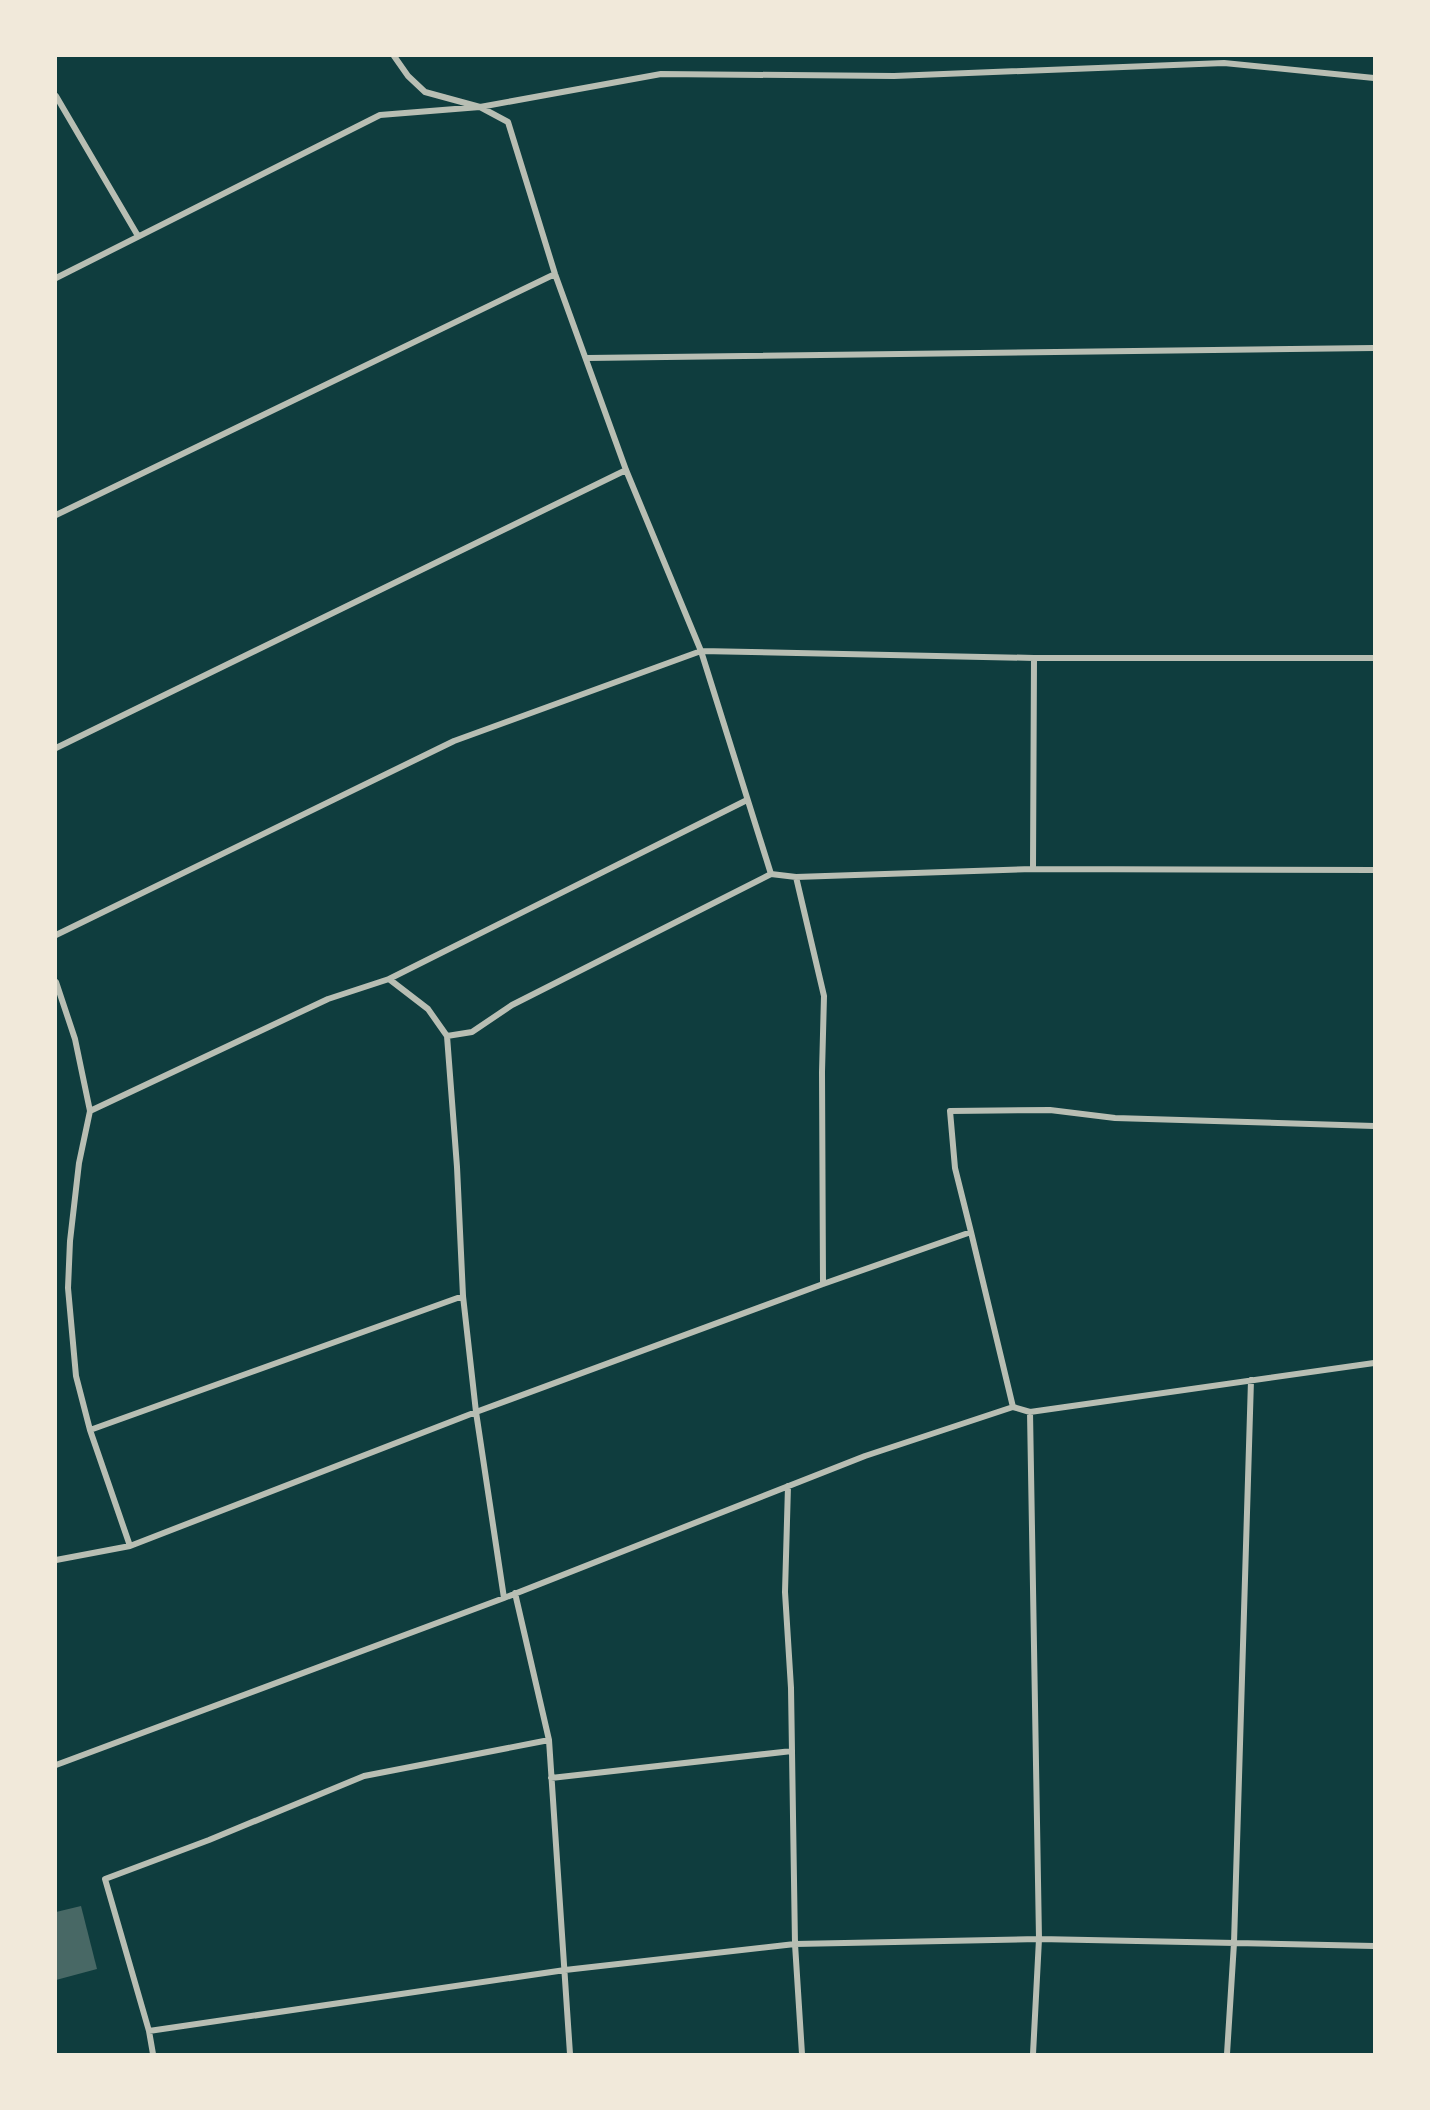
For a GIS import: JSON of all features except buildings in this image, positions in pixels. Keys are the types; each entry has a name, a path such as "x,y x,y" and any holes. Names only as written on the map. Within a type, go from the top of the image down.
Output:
{"street":[{"path":"394,56 408,76 425,92 480,107 508,122 555,274 626,470 701,651 771,874"},
{"path":"56,278 380,115 480,107 661,74 894,76 1223,59 1374,78"},
{"path":"56,96 138,236"},
{"path":"56,515 555,274"},
{"path":"587,358 1374,348"},
{"path":"56,748 626,470"},
{"path":"56,934 454,741 701,651 1034,658 1374,658"},
{"path":"1033,869 1034,658"},
{"path":"90,1111 328,999 389,979 747,800"},
{"path":"447,1036 472,1032 512,1005 771,874 796,877 1033,869 1374,870"},
{"path":"796,877 824,996 823,1284"},
{"path":"389,979 428,1009 447,1036 457,1167 463,1296 476,1412 504,1598"},
{"path":"56,982 75,1039 90,1111 79,1163 70,1241 68,1288 76,1376 90,1430 130,1546"},
{"path":"1013,1407 955,1168 950,1111 1050,1110 1115,1118 1374,1126"},
{"path":"56,1560 130,1546 476,1412 971,1232"},
{"path":"90,1430 463,1296"},
{"path":"56,1765 504,1598 865,1456 1013,1407 1030,1412 1374,1363"},
{"path":"1227,2055 1234,1943 1251,1380"},
{"path":"1030,1412 1039,1939 1033,2055"},
{"path":"788,1486 785,1592 791,1688 795,1944 802,2055"},
{"path":"515,1593 549,1740 570,2055"},
{"path":"153,2055 149,2031 105,1879 209,1840 364,1776 549,1740"},
{"path":"551,1778 792,1751"},
{"path":"149,2031 565,1970 795,1944 1039,1939 1374,1946"}]}
